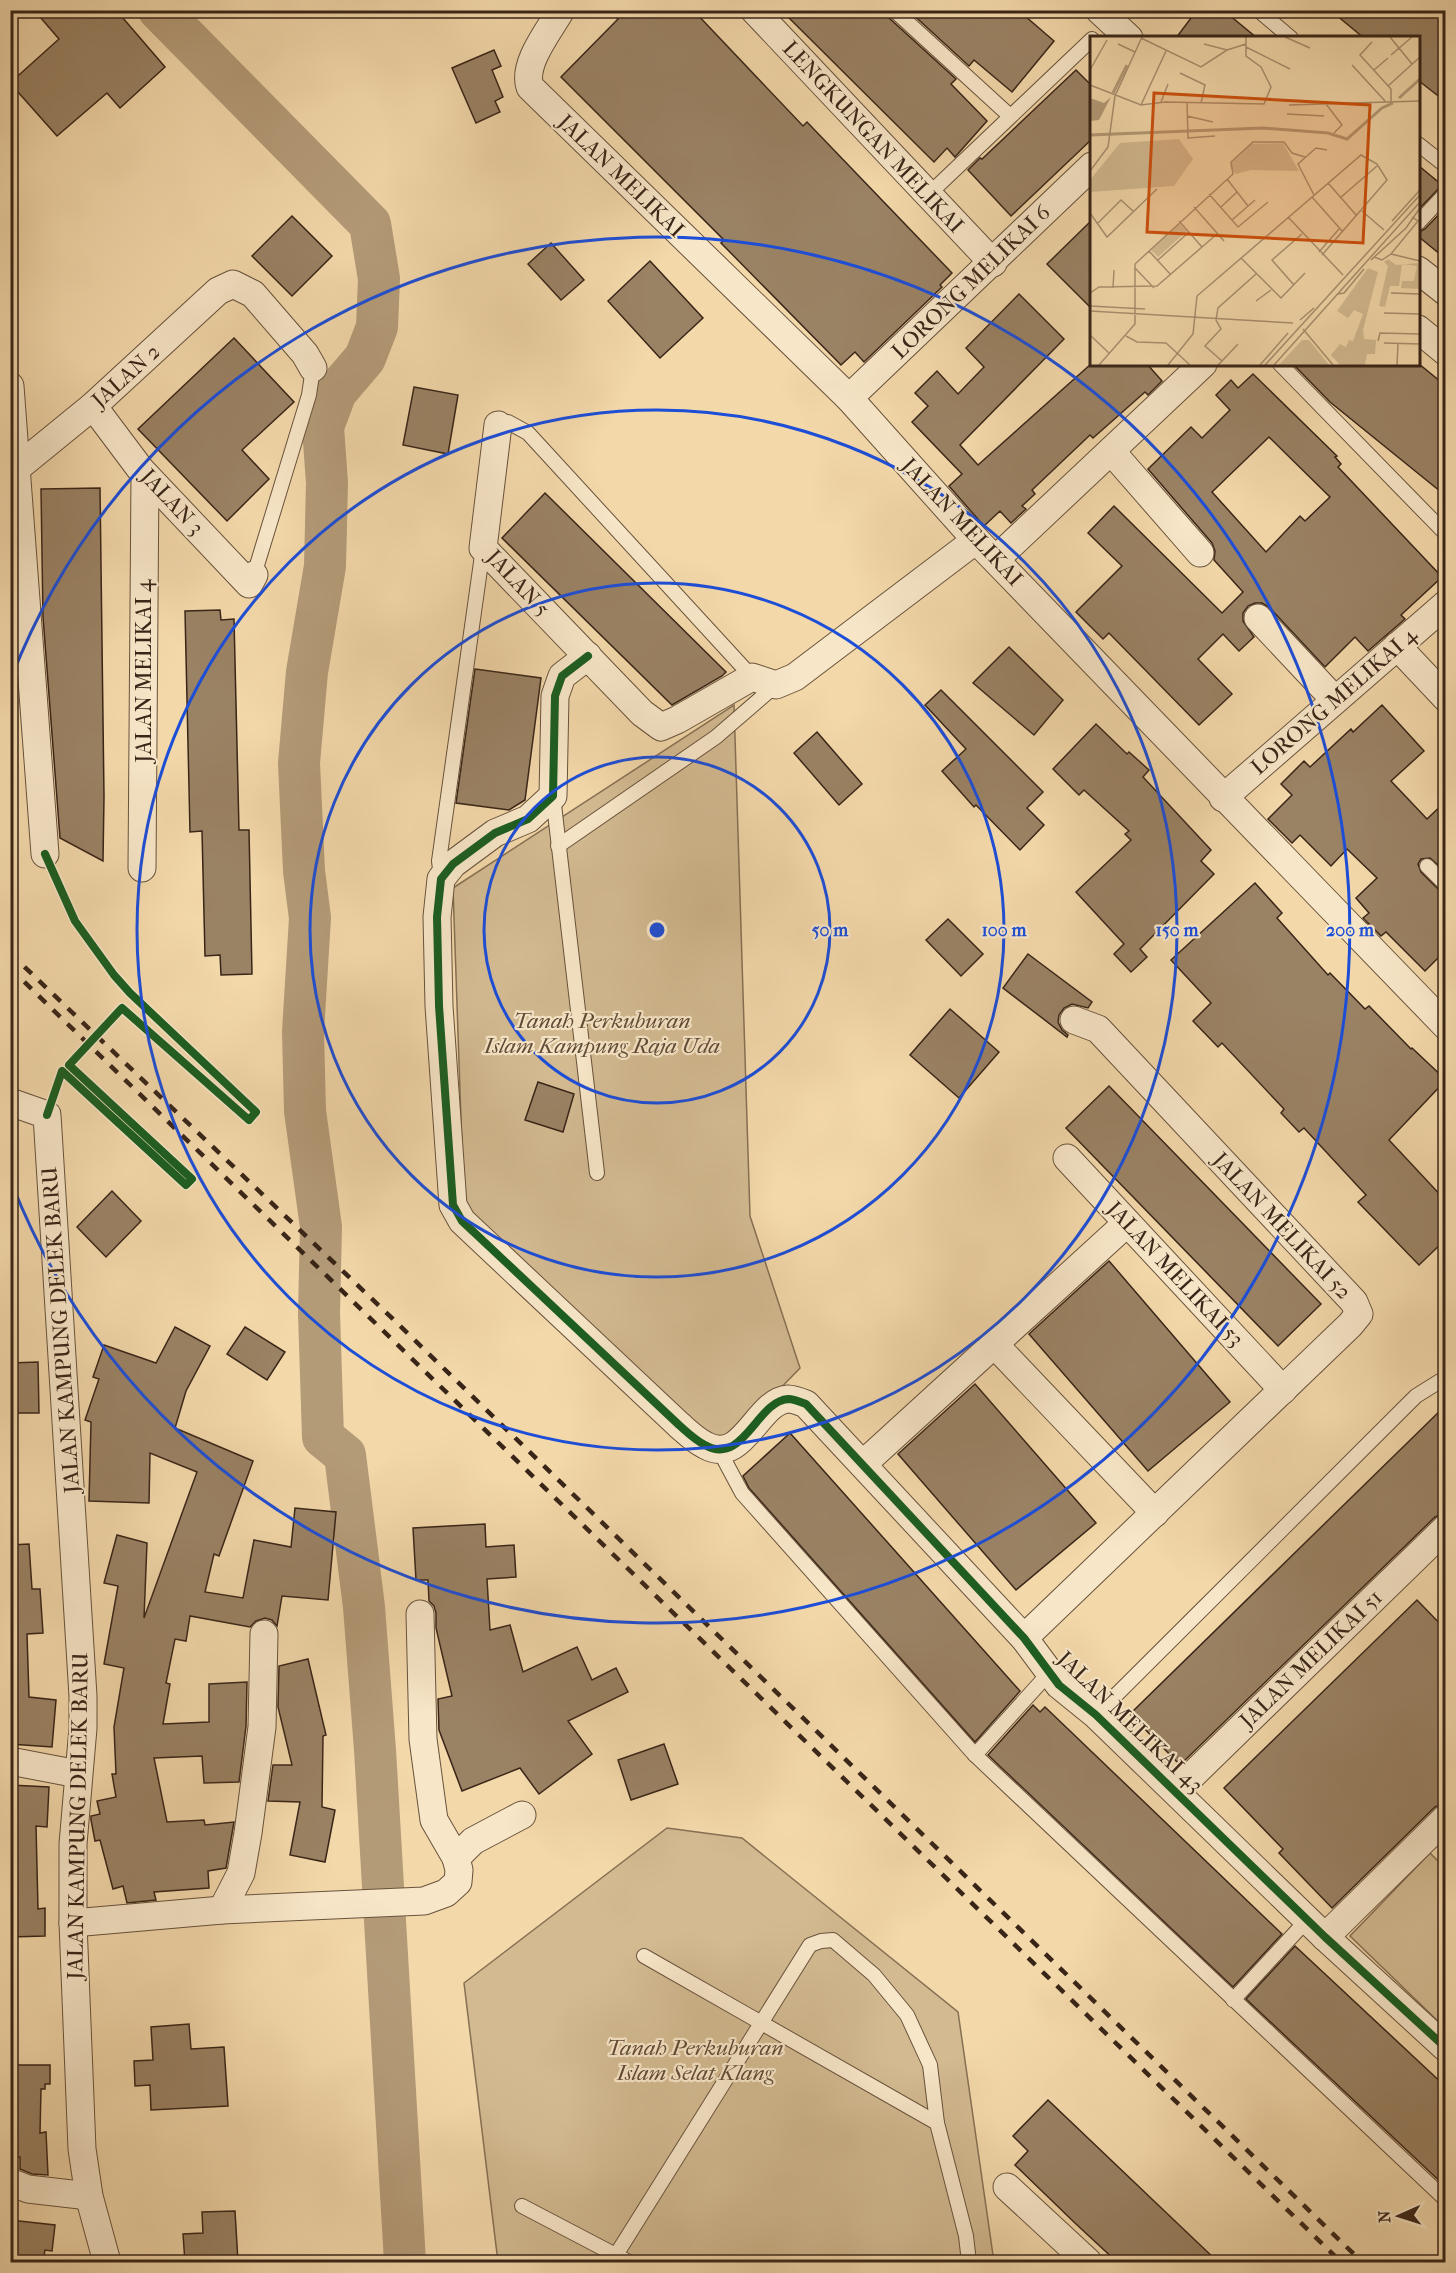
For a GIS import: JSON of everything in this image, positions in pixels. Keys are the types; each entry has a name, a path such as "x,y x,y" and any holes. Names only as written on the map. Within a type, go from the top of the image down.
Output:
{"street":[{"name":"JALAN MELIKAI","path":"561,10 530,64 527,78 530,87 849,398 976,540 1223,798 1446,1026"},
{"name":"LENGKUNGAN MELIKAI","path":"754,10 993,263"},
{"name":"LORONG MELIKAI 6","path":"849,398 1090,168"},
{"path":"1420,271 1446,292"},
{"name":"JALAN 2","path":"17,468 93,406 218,291 233,284 253,294 305,354 313,368"},
{"path":"1420,330 1446,351"},
{"path":"996,559 1201,366"},
{"path":"10,386 45,854"},
{"name":"JALAN 3","path":"93,406 145,475 249,584 254,575"},
{"name":"JALAN 5","path":"498,425 483,548 642,713 662,727 764,681"},
{"path":"1111,451 1200,553"},
{"name":"JALAN MELIKAI 4","path":"142,868 145,475"},
{"path":"764,681 795,677 976,540"},
{"name":"LORONG MELIKAI 4","path":"1223,798 1446,603"},
{"path":"1258,618 1335,700"},
{"path":"1397,646 1446,698"},
{"path":"588,656 562,676 555,696 553,796 528,819 495,833 453,864 441,879 437,917 439,1006 453,1205 462,1221 473,1233 679,1425 706,1446 719,1450"},
{"name":"JALAN MELIKAI 52","path":"1024,1638 1359,1314 1354,1302 1098,1029 1074,1020"},
{"name":"JALAN KAMPUNG DELEK BARU","path":"10,1102 47,1115 83,1696 73,1844 82,2150 88,2196 107,2262"},
{"name":"JALAN MELIKAI 53","path":"1067,1158 1283,1390"},
{"path":"862,1464 1127,1223"},
{"path":"994,1344 1155,1513"},
{"name":"JALAN MELIKAI 43","path":"719,1450 733,1447 774,1405 788,1399 806,1404 1024,1638 1059,1685 1096,1715 1316,1928 1446,2048"},
{"name":"JALAN MELIKAI 51","path":"1176,1791 1444,1533"},
{"path":"74,1923 222,1910 424,1901 446,1893 458,1882 459,1870 456,1858 434,1820 423,1739 420,1614"},
{"path":"222,1910 241,1873 248,1833 262,1727 264,1634"},
{"path":"10,1761 78,1774"},
{"path":"456,1858 473,1841 522,1815"},
{"path":"1316,1928 1441,1832"},
{"path":"10,2182 28,2189 88,2196"},
{"path":"1007,2187 1088,2262"}],"lane":[{"path":"894,10 1010,116"},
{"path":"1258,10 1288,36"},
{"path":"1100,36 1111,26"},
{"path":"928,195 1010,116 1090,45"},
{"path":"1420,145 1446,166"},
{"path":"1420,222 1446,193"},
{"path":"1282,366 1446,534"},
{"path":"254,575 309,396 313,368"},
{"path":"498,425 508,422 528,433 764,681 716,737 558,846"},
{"path":"441,879 439,861 483,548"},
{"path":"553,796 597,1173"},
{"path":"1427,866 1446,885"},
{"path":"1096,1715 1416,1396 1440,1381 1446,1384"},
{"path":"719,1450 742,1493 975,1755 1446,2200"},
{"path":"975,1755 1049,1674"},
{"path":"1233,2000 1316,1928"},
{"path":"616,2255 810,1945 833,1940 874,1975 907,2015 930,2065 937,2123 966,2236 969,2262"},
{"path":"644,1956 937,2123"},
{"path":"522,2206 629,2262"}],"green space":[{"name":"Tanah Perkuburan Islam Kampung Raja Uda","path":"734,705 750,1216 800,1368 770,1399 724,1440 700,1434 464,1207 453,888"},
{"name":"Tanah Perkuburan Islam Selat Klang","path":"667,1828 742,1838 958,2012 994,2262 498,2262 464,1983"},
{"path":"1430,1853 1445,1868 1445,2028 1350,1936"}],"building":[{"path":"34,10 116,10 165,67 120,108 107,93 57,136 10,83 59,39"},
{"path":"609,10 693,10 803,126 807,122 952,273 940,285 942,287 864,362 855,352 841,365 721,243 724,240 561,77 618,19"},
{"path":"781,10 885,10 888,17 956,79 951,84 987,121 955,157 947,148 934,162"},
{"path":"908,10 1018,10 1054,41 1012,92 974,60 969,66"},
{"path":"1197,10 1223,10 1255,36 1178,36"},
{"path":"1330,10 1446,10 1446,102 1420,82 1420,36 1362,36"},
{"path":"494,50 501,66 492,70 503,97 495,101 500,112 476,123 452,68"},
{"path":"1076,70 1090,84 1090,141 1011,216 968,170 980,158 982,159"},
{"path":"1420,167 1442,185 1420,208"},
{"path":"1446,207 1446,259 1420,238 1420,232"},
{"path":"292,216 332,256 292,296 252,256"},
{"path":"1090,222 1090,307 1047,264"},
{"path":"551,243 584,280 561,300 528,264"},
{"path":"650,261 703,318 660,358 608,301"},
{"path":"1019,294 1064,339 960,445 978,465 1090,365 1149,366 1162,381 1148,395 1145,392 1093,438 1090,435 1032,490 1035,494 1022,506 1026,509 1011,523 1000,511 984,526 949,486 962,474 912,422 928,406 915,393 937,371 958,394 984,367 966,348"},
{"path":"234,338 294,402 242,450 269,479 227,521 138,429"},
{"path":"1420,365 1446,386 1446,496 1330,402 1295,366"},
{"path":"1253,374 1337,456 1335,457 1341,464 1338,467 1442,577 1401,615 1405,619 1368,651 1355,637 1325,667 1269,607 1262,603 1248,606 1243,613 1243,621 1254,637 1239,651 1223,634 1198,659 1232,694 1199,725 1109,633 1103,639 1076,612 1122,566 1088,533 1114,506 1222,613 1243,592 1214,560 1215,551 1212,543 1148,469 1191,427 1202,438 1230,410 1216,395 1231,380 1238,388","holes":["1269,437 1330,497 1305,521 1300,516 1266,552 1212,492"]},
{"path":"414,387 458,395 448,454 403,445"},
{"path":"100,488 103,861 60,838 43,617 41,489"},
{"path":"545,493 726,672 722,676 672,705 502,538"},
{"path":"220,610 221,620 234,619 239,830 249,830 252,974 221,975 220,955 205,956 202,831 190,832 185,611"},
{"path":"1009,647 1063,700 1034,735 973,683"},
{"path":"475,669 541,678 525,800 509,810 456,803"},
{"path":"941,690 1043,792 1027,808 1044,825 1020,850 976,805 974,807 942,771 966,749 925,705"},
{"path":"1382,705 1424,751 1391,781 1427,819 1446,801 1446,872 1430,858 1421,859 1418,864 1421,872 1446,894 1446,950 1425,971 1386,932 1381,936 1363,918 1369,913 1356,898 1377,878 1347,849 1331,866 1300,835 1292,843 1268,819 1292,795 1281,784 1304,761 1310,767 1351,729 1353,732"},
{"path":"1096,724 1127,754 1129,752 1149,770 1143,777 1211,850 1201,861 1214,874 1140,949 1147,957 1131,972 1114,954 1124,944 1076,892 1131,840 1125,834 1129,831 1084,790 1079,795 1053,769"},
{"path":"817,732 862,784 839,805 794,753"},
{"path":"1255,883 1282,913 1277,918 1328,975 1330,973 1365,1009 1369,1006 1411,1049 1446,1080 1389,1140 1446,1201 1446,1239 1419,1265 1358,1202 1366,1195 1304,1128 1299,1132 1281,1113 1284,1109 1222,1043 1218,1047 1193,1021 1211,1003 1171,960"},
{"path":"948,919 983,954 961,976 926,940"},
{"path":"1028,954 1092,1002 1088,1008 1072,1004 1064,1008 1059,1015 1058,1022 1068,1035 1067,1037 1003,988"},
{"path":"950,1009 999,1052 959,1098 910,1055"},
{"path":"538,1082 574,1094 563,1132 525,1120"},
{"path":"1109,1086 1321,1304 1278,1346 1066,1128"},
{"path":"112,1191 141,1221 106,1257 77,1227"},
{"path":"1109,1261 1230,1402 1148,1471 1029,1334"},
{"path":"175,1327 210,1346 186,1391 175,1428 253,1461 219,1556 214,1554 205,1592 243,1598 254,1540 291,1547 295,1508 336,1512 328,1600 282,1596 277,1626 272,1620 265,1618 256,1621 250,1627 190,1616 186,1641 175,1639 166,1683 170,1684 163,1724 209,1722 209,1684 247,1682 246,1726 239,1782 204,1783 202,1756 154,1758 167,1822 204,1820 205,1825 234,1822 226,1868 208,1871 209,1888 154,1892 156,1900 127,1903 123,1886 113,1889 100,1840 95,1841 91,1820 91,1816 100,1814 97,1801 116,1797 112,1774 116,1774 114,1727 124,1668 104,1664 118,1586 104,1583 117,1535 147,1543 144,1618 197,1472 150,1453 149,1503 89,1501 91,1422 85,1420 99,1379 93,1377 104,1345 156,1363"},
{"path":"245,1327 285,1352 267,1380 227,1354"},
{"path":"38,1362 39,1413 10,1413 10,1363"},
{"path":"975,1384 1096,1523 1016,1590 898,1454"},
{"path":"1446,1405 1446,1513 1435,1517 1180,1765 1130,1714"},
{"path":"790,1433 1020,1691 975,1742 749,1488 743,1476"},
{"path":"485,1524 486,1547 514,1545 516,1577 487,1579 490,1630 510,1625 523,1672 577,1647 592,1680 616,1668 628,1692 568,1721 592,1754 539,1794 520,1768 462,1791 439,1730 438,1699 452,1696 436,1628 436,1613 429,1601 428,1580 416,1580 413,1528"},
{"path":"29,1544 32,1589 40,1589 43,1633 27,1634 29,1697 56,1700 52,1747 10,1744 10,1545"},
{"path":"1417,1600 1446,1630 1446,1803 1435,1807 1332,1908 1279,1853 1283,1849 1224,1788"},
{"path":"308,1659 326,1735 323,1736 322,1807 335,1810 325,1862 290,1855 300,1802 268,1801 273,1765 292,1765 278,1707 279,1666"},
{"path":"1033,1705 1040,1712 1045,1707 1282,1934 1233,1987 988,1755"},
{"path":"664,1744 678,1784 631,1800 618,1760"},
{"path":"10,1785 49,1787 47,1827 36,1826 38,1909 45,1908 45,1936 10,1937"},
{"path":"1295,1946 1446,2087 1446,2187 1246,1999"},
{"path":"189,2024 191,2049 224,2047 228,2106 151,2110 150,2085 135,2086 134,2061 153,2060 151,2027"},
{"path":"10,2065 50,2065 50,2084 45,2084 45,2089 41,2089 40,2133 46,2132 48,2175 32,2174 20,2169 20,2157 10,2157"},
{"path":"1048,2100 1218,2262 1117,2262 1076,2224 1015,2165 1028,2151 1013,2136"},
{"path":"235,2211 238,2262 185,2262 183,2234 203,2233 202,2212"},
{"path":"10,2220 55,2225 52,2251 45,2250 43,2262 10,2262"}],"waterway":[{"path":"159,10 370,224 379,279 377,327 365,358 336,392 323,427 327,483 325,566 307,672 299,763 304,871 310,918 303,1032 305,1111 321,1227 319,1313 323,1437 345,1455 364,1607 375,1750 405,2262"}],"railway":[{"path":"10,953 394,1320 1362,2262"},
{"path":"10,968 1341,2262"}],"cycle path":[{"path":"588,656 562,676 555,696 553,796 528,819 495,833 453,864 441,879 437,917 439,1006 453,1205 462,1221 679,1425 705,1445 718,1449 730,1447 740,1441 777,1402 788,1399 806,1404 1024,1638 1059,1685 1096,1715 1325,1937 1446,2048"},
{"path":"45,854 75,921 114,975 130,993 256,1112 249,1120 122,1008 69,1065 192,1179 186,1185 62,1071 47,1115"}]}
